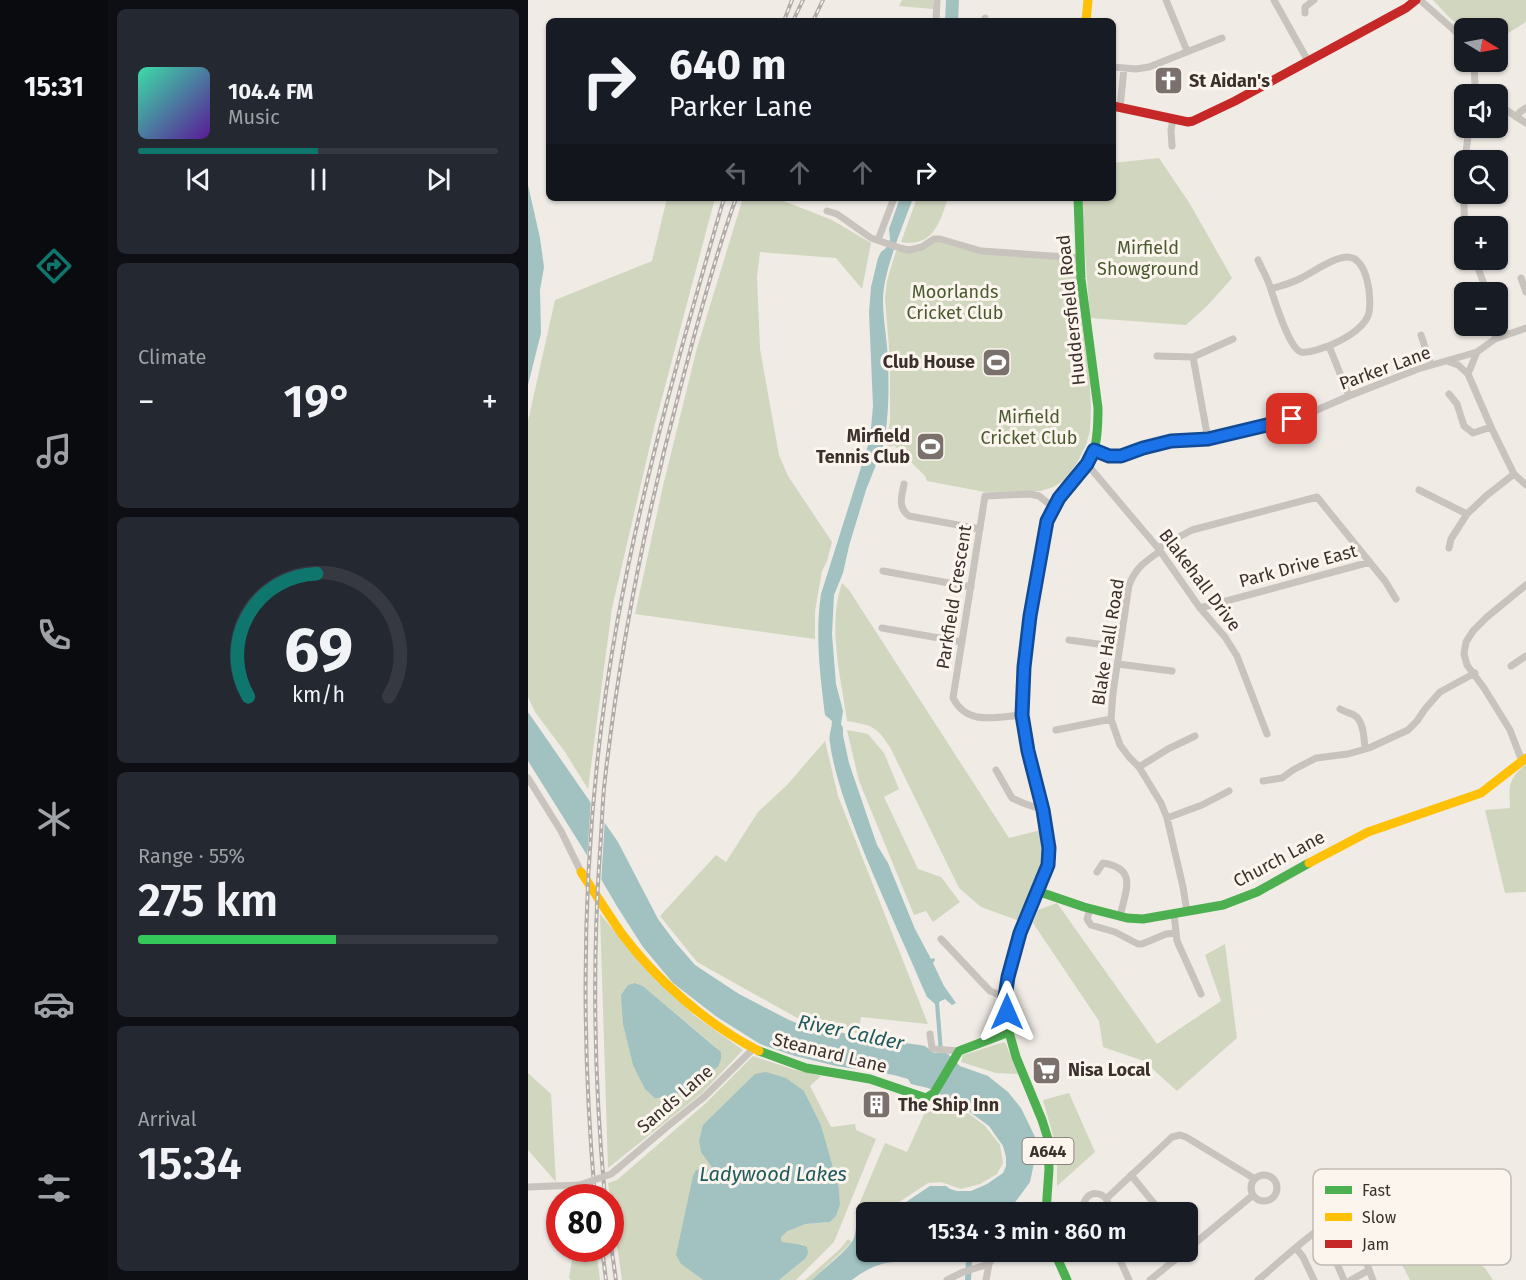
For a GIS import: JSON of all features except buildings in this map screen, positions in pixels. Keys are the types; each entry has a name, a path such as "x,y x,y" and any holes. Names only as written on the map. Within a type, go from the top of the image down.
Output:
{"main road":[{"path":"1086,18 1088,0"},
{"path":"1117,107 1188,122 1198,119 1418,0"},
{"name":"Huddersfield Road","path":"1047,1202 1048,1139 1009,1032 1005,997 1020,933 1048,865 1049,848 1043,810 1028,751 1022,715 1030,616 1047,521 1059,498 1087,464 1094,450 1098,428 1098,408 1082,288 1078,201"},
{"name":"Church Lane","path":"1037,891 1090,909 1143,919 1223,905 1257,892 1368,832 1481,793 1524,760"},
{"name":"Steanard Lane","path":"581,872 622,935 662,980 701,1013 753,1049 789,1063 870,1079 926,1098 934,1093 954,1052"},
{"path":"954,1052 1009,1032"},
{"path":"1059,1262 1067,1280"}],"street":[{"path":"936,18 937,0"},
{"path":"1166,0 1187,51"},
{"path":"1274,0 1308,61"},
{"path":"1305,13 1305,6 1314,0"},
{"path":"1418,0 1454,31"},
{"path":"1116,67 1136,69 1149,67 1222,38"},
{"path":"1117,107 1124,68"},
{"path":"1516,117 1526,108"},
{"path":"1508,112 1526,123"},
{"path":"1172,146 1173,119"},
{"path":"880,241 893,201"},
{"path":"827,211 837,214 871,238 909,250 922,247 934,239 940,239 981,251 1080,258"},
{"path":"1258,260 1281,319 1296,348 1301,352 1329,346 1345,339 1368,316 1366,273 1353,258 1346,257 1326,264 1295,281 1270,289"},
{"path":"1521,278 1526,292"},
{"path":"1468,374 1477,352 1495,339 1526,328"},
{"path":"1421,334 1431,365"},
{"path":"1157,356 1193,357 1233,339"},
{"path":"1329,346 1349,396"},
{"name":"Parker Lane","path":"1094,450 1109,456 1121,456 1171,441 1208,439 1292,419 1431,365 1477,352"},
{"path":"1193,357 1208,439"},
{"path":"1447,361 1458,364 1468,374 1514,474 1526,485"},
{"path":"1449,394 1457,404 1464,426 1473,433 1491,427"},
{"name":"Blakehall Drive","path":"1087,464 1159,550 1237,656 1264,731"},
{"path":"1449,548 1451,540 1467,514 1514,474"},
{"path":"904,484 900,505 903,512 909,516 980,529"},
{"path":"1427,494 1430,485"},
{"path":"1419,489 1467,514"},
{"name":"Parkfield Crescent","path":"1022,715 981,718 967,714 957,707 953,698 985,496 1030,494 1039,496 1054,508"},
{"name":"Blake Hall Road","path":"1187,912 1167,818 1161,802 1139,767 1120,745 1111,720 1129,585 1134,572 1159,550 1192,530 1317,497 1370,562"},
{"path":"1370,562 1396,599"},
{"name":"Park Drive East","path":"1200,608 1370,562"},
{"path":"883,571 971,587"},
{"path":"1524,760 1510,730 1467,665 1464,654 1466,642 1473,631 1526,585"},
{"path":"882,628 962,642"},
{"path":"1069,640 1120,647"},
{"path":"1511,666 1526,656"},
{"path":"1118,664 1172,671"},
{"path":"1263,781 1282,778 1316,758 1348,754 1365,749 1408,730 1440,692 1474,673"},
{"path":"1340,709 1353,714 1358,719 1362,726 1365,749"},
{"path":"1056,730 1111,720"},
{"path":"1139,767 1195,736"},
{"path":"996,770 1012,798 1043,810"},
{"name":"Steanard Lane","path":"528,778 561,831 581,872"},
{"path":"1167,818 1202,805 1229,791"},
{"path":"1097,872 1103,863 1114,865 1125,873 1127,883 1120,916"},
{"path":"1090,909 1087,919 1089,924 1115,932 1138,944 1175,933"},
{"path":"1174,914 1177,941 1201,994"},
{"path":"941,939 990,991 1005,997"},
{"path":"930,1034 932,1048 936,1051 954,1052"},
{"name":"Sands Lane","path":"528,1187 580,1185 611,1174 704,1097 753,1049"},
{"path":"1107,1198 1172,1137 1180,1135 1255,1179"},
{"path":"1131,1176 1153,1202"},
{"path":"1262,1176 1269,1177 1275,1182 1276,1189 1273,1197 1266,1201 1258,1200 1253,1195 1251,1186 1255,1179 1262,1176"},
{"path":"1084,1202 1090,1195 1099,1194 1107,1198 1108,1202"},
{"path":"1198,1241 1253,1195"},
{"path":"1258,1280 1313,1234"},
{"path":"1296,1248 1314,1280"},
{"path":"1121,1262 1129,1280"},
{"path":"1150,1280 1172,1262"},
{"path":"947,1280 976,1267 989,1264 986,1280"},
{"path":"1337,1265 1344,1280"},
{"path":"1367,1265 1373,1280"},
{"path":"1351,1280 1369,1270"}],"green space":[{"path":"902,0 933,0 933,9 899,6"},
{"path":"1433,0 1526,0 1526,22 1508,33 1508,18 1454,18 1454,22"},
{"name":"Mirfield Showground","path":"1159,158 1190,204 1232,278 1186,325 1090,318 1081,201 1116,201 1116,163"},
{"path":"666,201 714,201 655,424 612,608 588,789 565,752 535,712 528,697 528,421 555,300 652,261"},
{"path":"742,201 784,201 832,220 871,243 862,289 836,258 760,252 757,277 760,349 779,455 788,476 832,542 822,571 815,611 815,639 635,614 697,348"},
{"path":"916,201 947,201 938,224 928,237 912,243 901,242"},
{"path":"934,241 981,254 1077,260 1089,367 1090,430 1078,461 1065,480 1053,487 1041,491 985,492 927,481 925,476 894,445 890,447 886,445 890,421 890,360 885,298 887,281 896,251 910,251"},
{"path":"842,583 849,590 1009,838 1041,830 1044,850 1041,867 1017,920 981,907 959,888 890,747 877,730 847,721 835,634"},
{"path":"847,730 868,734 884,753 899,789 884,797 918,869 941,877 960,902 933,922 926,911 914,915 859,781"},
{"path":"825,741 838,796 928,1024 861,1017 858,1033 808,1024 697,962 660,916 716,855 726,862 758,812 787,785"},
{"path":"1526,764 1526,892 1505,893 1485,810 1510,808 1511,783"},
{"path":"1057,903 1157,1044 1221,1001 1205,955 1225,944 1237,1038 1177,1091 1144,1061 1103,1047 1099,1021 1033,923 1038,910"},
{"path":"600,914 651,974 695,1016 743,1050 702,1093 608,1168","holes":["635,983 643,986 717,1048 718,1067 684,1091 671,1097"]},
{"path":"1005,1042 1018,1074 996,1073 961,1062 963,1055"},
{"path":"753,1056 821,1076 810,1086 831,1127 855,1124 856,1130 876,1139 834,1242 796,1280 779,1280 805,1259 803,1244 787,1244 781,1241 781,1237 788,1231 807,1224 830,1222 836,1216 840,1205 839,1188 821,1125 804,1091 715,1170 681,1264 703,1280 622,1280 619,1262 624,1262 624,1184 608,1183 617,1180 706,1103"},
{"path":"528,1073 551,1094 556,1182 528,1150"},
{"path":"1069,1093 1095,1152 1057,1186 1057,1149 1043,1100"},
{"path":"940,1097 960,1107 985,1126 1000,1145 1003,1163 997,1174 980,1184 961,1189 941,1182 928,1183 899,1202 860,1202 885,1143 907,1152 927,1108"},
{"path":"848,1239 852,1242 812,1280 805,1280 840,1249"},
{"path":"572,1262 598,1262 600,1280 571,1280 569,1278"},
{"path":"1402,1265 1480,1265 1485,1268 1493,1280 1410,1280"}],"water":[{"path":"946,0 959,0 958,18 945,18"},
{"path":"528,185 544,267 540,290 541,333 528,385"},
{"path":"899,201 912,201 894,249 884,288 888,403 883,447 866,490 843,573 834,595 832,634 836,684 843,711 841,724 849,763 877,845 888,863 915,929 931,959 934,958 933,963 944,986 956,1003 952,1005 945,999 939,1002 943,1052 960,1066 988,1076 1008,1092 1021,1108 1036,1139 1036,1153 1030,1182 1015,1202 906,1202 930,1186 946,1186 957,1191 971,1191 1003,1173 1006,1157 1003,1146 989,1126 953,1100 928,1088 911,1084 908,1079 836,1066 760,1044 717,1017 673,983 643,947 528,761 528,712 618,842 658,919 695,965 739,994 807,1027 920,1045 934,1053 939,1053 935,1004 927,997 880,890 856,832 834,766 830,740 832,721 825,715 819,654 818,624 821,594 870,439 873,406 869,312 871,287 878,258 890,239 889,229"},
{"path":"635,983 643,986 721,1052 718,1067 684,1091 671,1097 655,1098 645,1089 633,1065 623,1024 621,995 628,985"},
{"name":"Ladywood Lakes","path":"766,1072 786,1078 804,1091 821,1125 839,1188 840,1205 836,1216 830,1222 806,1224 788,1231 781,1237 781,1241 807,1247 808,1253 805,1259 779,1280 703,1280 681,1264 676,1255 693,1176 696,1170 714,1170 701,1152 699,1141 703,1125 755,1074"},
{"path":"856,1227 856,1262 894,1262 872,1268 852,1280 812,1280 840,1255 854,1237"},
{"path":"966,1262 972,1262 971,1280 965,1280"}],"pier":[{"path":"591,799 605,818 601,884 587,860"}],"railway":[{"path":"785,18 792,0"},
{"path":"794,18 803,0"},
{"path":"814,18 823,0"},
{"path":"594,1184 586,1052 587,907 597,762 606,690 628,565 652,459 723,201"},
{"path":"604,1184 596,1067 595,981 597,894 605,779 611,730 626,631 656,485 699,317 735,201"},
{"path":"604,1262 606,1280"},
{"path":"613,1262 616,1280"}],"traffic: fast":[{"path":"1044,535 1057,501 1091,457 1097,435 1098,408 1081,279 1078,201"},
{"path":"1044,815 1049,848 1048,865 1020,933 1005,997 1009,1032 1016,1057 1048,1139 1047,1202"},
{"path":"1037,891 1084,907 1127,918 1143,919 1223,905 1257,892 1309,863"},
{"path":"759,1051 806,1068 870,1079 926,1098 934,1093 959,1051 1009,1032"},
{"path":"1059,1262 1067,1280"}],"traffic: slow":[{"path":"1086,18 1088,0"},
{"path":"1309,863 1368,832 1481,793 1526,758"},
{"path":"581,872 622,934 651,968 702,1015 759,1051"}],"traffic: jam":[{"path":"1116,107 1188,122 1193,121 1235,101 1406,8 1416,0"},
{"path":"1044,535 1030,616 1022,715 1028,751 1044,815"}],"place":[{"name":"St Aidan's","path":"1168,81"},
{"name":"Club House","path":"996,362"},
{"name":"Mirfield Tennis Club","path":"931,446"},
{"name":"Nisa Local","path":"1047,1070"},
{"name":"The Ship Inn","path":"877,1105"}],"route":[{"path":"1007,1012 1005,997 1014,953 1048,865 1049,848 1043,810 1028,751 1022,715 1025,652 1047,521 1059,498 1087,464 1094,450 1109,456 1121,456 1171,441 1208,439 1292,419"}],"park label":[{"name":"Moorlands Cricket Club","path":"955,302"},
{"name":"Mirfield Cricket Club","path":"1029,427"}],"water label":[{"name":"River Calder","path":"851,1032"}]}
